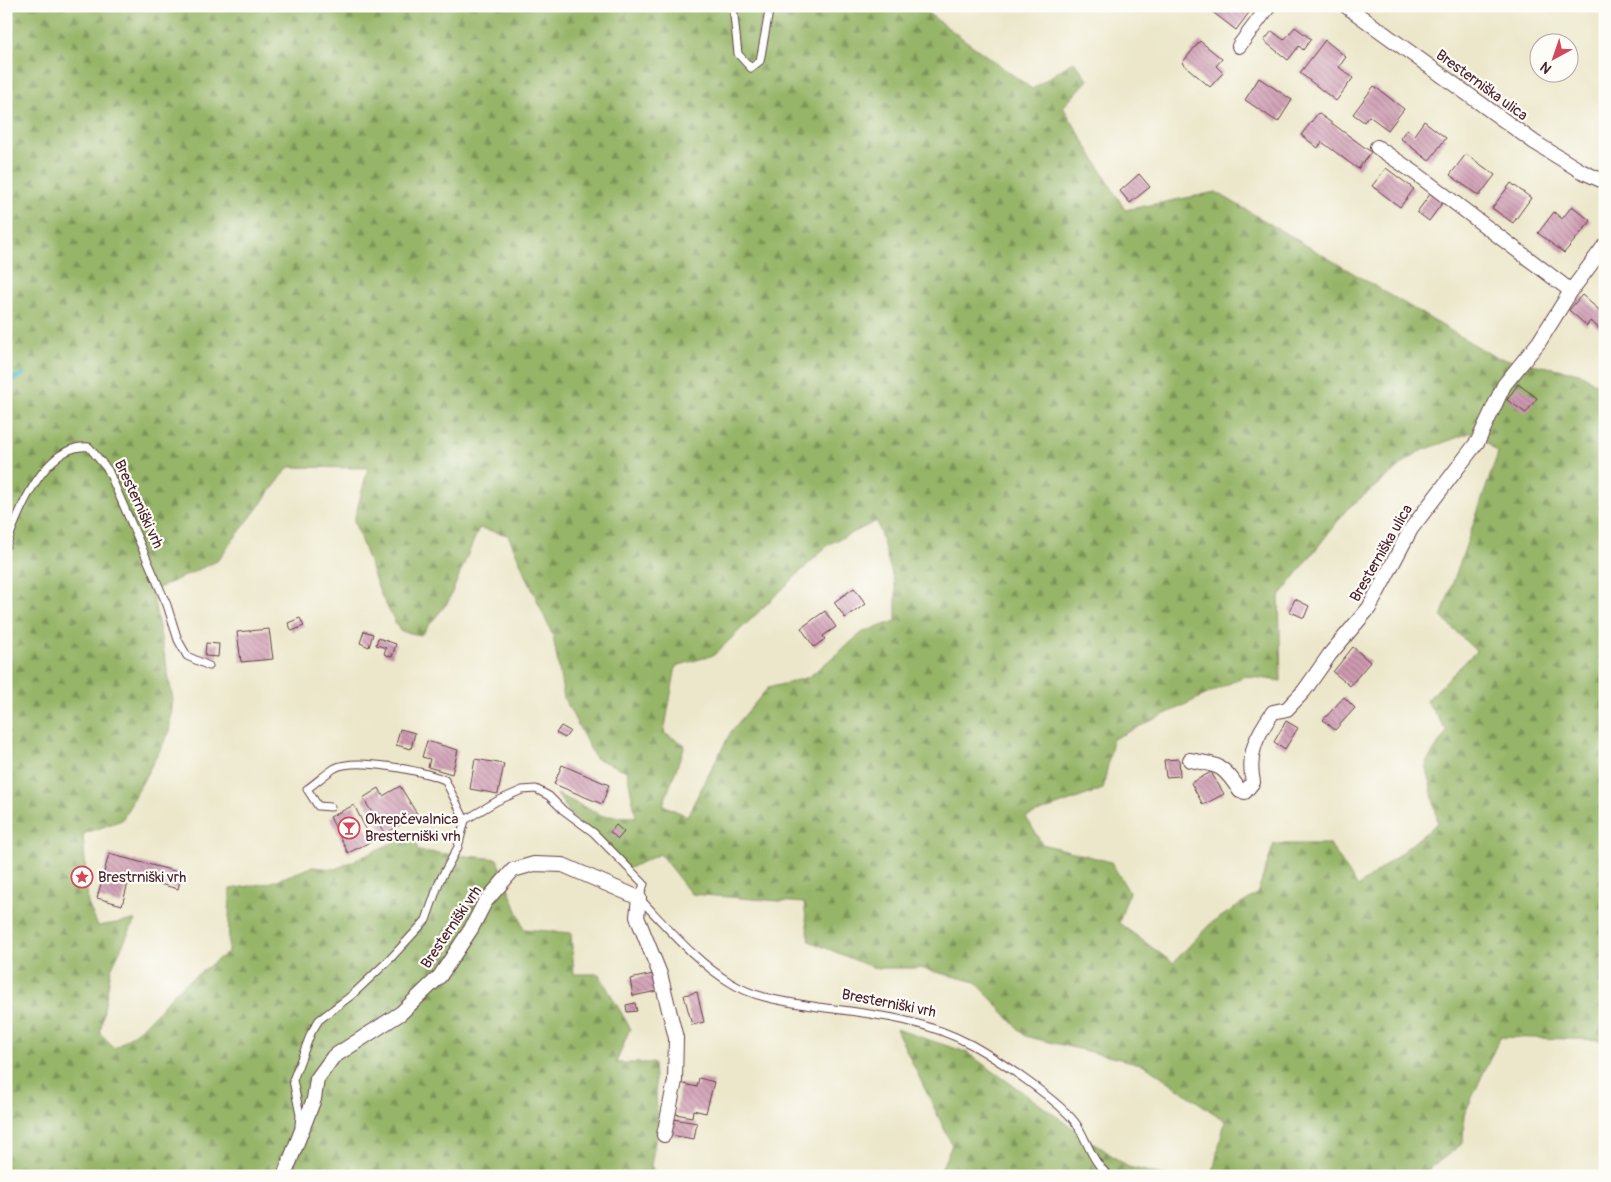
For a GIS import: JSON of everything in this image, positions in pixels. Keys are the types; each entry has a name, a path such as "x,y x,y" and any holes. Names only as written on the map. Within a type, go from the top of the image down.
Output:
{"street":[{"path":"1239,46 1269,6"},
{"name":"Bresterniška ulica","path":"1346,6 1534,142 1581,171 1605,182"},
{"path":"1377,147 1465,210 1571,291"},
{"name":"Bresterniška ulica","path":"1190,760 1216,764 1232,776 1240,791 1245,792 1253,782 1249,765 1258,734 1273,712 1287,709 1304,691 1330,654 1369,608 1411,529 1478,441 1504,386 1539,342 1571,291 1605,246"},
{"name":"Bresterniški vrh","path":"284,1176 314,1099 318,1079 333,1057 401,1013 440,976 471,930 485,902 513,870 534,864 563,865 640,898"},
{"path":"640,898 637,917 660,974 676,1038 675,1082 664,1135"}],"lane":[{"path":"733,6 738,54 751,68 760,61 770,6"},
{"name":"Bresterniški vrh","path":"6,546 14,523 47,465 77,446 89,447 108,470 167,605 178,640 187,656 209,666"},
{"path":"331,807 318,806 307,790 336,768 356,765 398,767 428,773 445,780 465,820 522,790 536,789 549,796 563,810 594,833 639,878 644,884 640,898"},
{"name":"Bresterniški vrh","path":"298,1143 300,1115 293,1080 311,1033 319,1020 352,995 390,959 426,920 440,880 458,847 465,820"},
{"name":"Bresterniški vrh","path":"640,898 700,959 731,983 756,994 784,1002 902,1020 939,1028 972,1045 1014,1072 1052,1101 1077,1124 1092,1156 1110,1176"}],"green space":[{"path":"6,6 918,6 1032,89 1074,61 1088,80 1063,107 1125,210 1216,192 1495,357 1579,373 1605,389 1605,1040 1500,1037 1464,1115 1463,1143 1420,1176 1212,1176 1225,1121 1145,1065 1025,1036 976,982 920,968 874,968 809,941 804,903 691,894 660,854 627,869 573,818 557,794 603,816 636,817 627,771 595,758 564,698 553,636 508,535 479,528 448,602 421,635 400,631 381,595 354,521 368,468 289,467 217,561 152,591 173,700 169,733 122,820 83,834 88,904 98,926 135,920 111,969 100,1033 115,1048 145,1025 178,989 228,952 230,889 269,883 312,867 336,869 414,833 418,851 497,859 524,929 571,933 574,974 599,974 630,1028 616,1063 654,1063 658,1125 651,1165 656,1176 6,1176","holes":["1475,431 1498,453 1441,617 1476,651 1426,701 1447,731 1426,763 1438,823 1358,887 1330,844 1274,844 1257,894 1210,924 1173,963 1119,923 1129,892 1111,862 1042,844 1026,817 1103,789 1113,739 1245,676 1281,681 1279,597 1347,509 1418,452","877,521 896,589 896,621 863,632 809,677 768,688 732,730 687,816 663,805 685,745 664,733 676,666 714,655 829,544"]},
{"path":"896,1029 966,1052 1128,1167 1168,1176 938,1176 952,1145"}],"building":[{"path":"1213,6 1254,6 1236,30 1210,10"},
{"path":"1295,27 1311,39 1303,50 1299,46 1288,60 1264,41 1272,31 1284,40"},
{"path":"1325,40 1346,57 1339,67 1353,78 1336,101 1300,73"},
{"path":"1200,41 1222,59 1216,66 1223,73 1210,87 1182,63"},
{"path":"1259,78 1292,100 1278,122 1245,100"},
{"path":"1374,86 1404,109 1388,130 1369,116 1364,122 1353,114"},
{"path":"1318,113 1371,152 1358,169 1322,142 1318,148 1301,135"},
{"path":"1424,121 1446,138 1429,161 1400,138 1407,129 1414,135"},
{"path":"1466,154 1495,175 1479,196 1450,175"},
{"path":"1386,168 1414,189 1400,207 1372,186"},
{"path":"1139,174 1150,187 1130,203 1120,191"},
{"path":"1511,183 1531,198 1513,223 1492,208"},
{"path":"1431,193 1443,202 1429,221 1417,212"},
{"path":"1572,206 1591,221 1564,253 1538,233 1554,212 1562,219"},
{"path":"1582,295 1599,310 1602,306 1605,309 1605,333 1590,321 1587,326 1569,310"},
{"path":"1518,384 1537,398 1526,413 1507,400"},
{"path":"854,588 866,604 845,618 834,602"},
{"path":"1295,599 1309,606 1304,618 1289,611"},
{"path":"825,611 836,627 823,636 825,639 814,647 801,628"},
{"path":"300,618 304,626 292,631 288,623"},
{"path":"269,629 273,659 241,662 237,632"},
{"path":"364,631 373,634 369,647 360,643"},
{"path":"378,638 396,644 392,657 384,654 386,648 376,645"},
{"path":"206,643 219,644 218,657 205,656"},
{"path":"1353,647 1370,662 1350,686 1333,672"},
{"path":"1344,697 1355,708 1335,730 1323,720"},
{"path":"1286,721 1298,728 1285,749 1274,742"},
{"path":"561,726 570,731 565,738 556,733"},
{"path":"400,729 415,733 411,749 396,745"},
{"path":"427,741 458,750 452,774 428,767 430,759 422,757"},
{"path":"475,759 504,764 498,794 470,789"},
{"path":"1179,759 1180,776 1166,777 1164,760"},
{"path":"562,765 609,785 602,804 554,784"},
{"path":"1211,772 1224,794 1203,805 1191,783"},
{"path":"400,786 417,814 385,834 363,798 379,788 383,796"},
{"path":"354,805 372,841 348,853 330,817"},
{"path":"616,825 624,832 618,839 610,832"},
{"path":"109,854 182,873 178,889 130,876 122,905 97,898"},
{"path":"653,974 657,991 633,996 630,979"},
{"path":"697,992 704,1022 692,1025 684,995"},
{"path":"635,1003 637,1011 627,1012 626,1005"},
{"path":"699,1078 714,1082 706,1113 693,1110 692,1117 676,1114 680,1083 697,1087"},
{"path":"673,1119 697,1123 694,1139 670,1135"}],"waterway":[{"path":"6,383 23,374"}],"place":[{"name":"Okrepčevalnica Bresterniški vrh","path":"349,828"},
{"name":"Brestrniški vrh","path":"82,877"}]}
